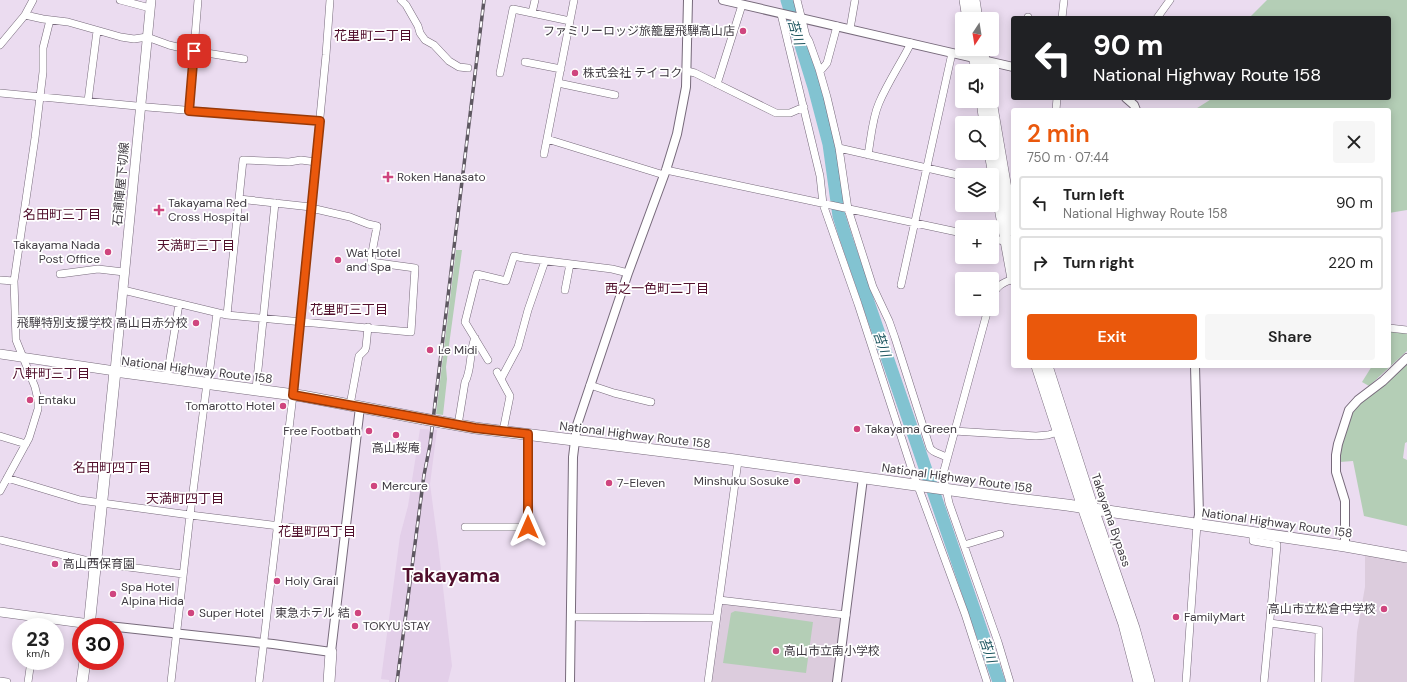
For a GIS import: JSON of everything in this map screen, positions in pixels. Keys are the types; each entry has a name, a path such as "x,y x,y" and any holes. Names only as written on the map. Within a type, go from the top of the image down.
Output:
{"main road":[{"path":"965,0 967,12"},
{"path":"974,0 976,12"},
{"name":"石浦陣屋下切線","path":"116,371 150,4"},
{"path":"992,108 1011,218"},
{"path":"999,204 1009,240 1011,260"},
{"path":"0,354 24,359 116,371"},
{"name":"Takayama Bypass","path":"1038,368 1058,432 1134,628 1149,682"},
{"name":"Takayama Bypass","path":"1048,368 1088,508 1124,624 1139,682"},
{"name":"National Highway Route 158","path":"91,618 116,371 293,395 458,425 1088,508 1345,546 1407,557"},
{"path":"0,612 72,622"},
{"path":"328,682 331,652"},
{"path":"82,682 84,670"}],"street":[{"path":"0,45 26,15 33,0"},
{"path":"120,0 150,4"},
{"path":"189,111 198,0"},
{"path":"259,682 293,395 320,121 330,0"},
{"path":"401,0 406,5 425,40 434,45 449,61 459,67 468,68"},
{"path":"532,13 535,0"},
{"path":"544,154 574,0"},
{"path":"570,682 573,457 577,425 677,134 686,87 688,0"},
{"path":"723,0 1011,68"},
{"path":"797,0 806,36 810,41 827,97 839,148 846,209 872,287 889,321 895,338 930,448 933,452 947,458"},
{"path":"850,29 855,0"},
{"path":"1062,16 1064,0"},
{"path":"1158,16 1170,0"},
{"path":"717,84 742,5"},
{"path":"500,73 513,10 570,20"},
{"path":"26,15 68,22 121,37 134,39 147,37 169,45 194,51 244,59"},
{"path":"783,15 820,176 824,204 987,682"},
{"path":"0,492 26,444 36,418 38,400 35,388 16,340 14,281 40,97 43,48 50,20"},
{"path":"819,70 822,69 827,63 837,26"},
{"path":"88,101 96,31"},
{"path":"868,155 875,114 893,74 899,67 911,43"},
{"path":"901,285 913,233 925,168 952,53"},
{"path":"525,62 561,69"},
{"path":"687,71 695,73 776,112 790,113 804,107"},
{"path":"558,83 615,95"},
{"path":"0,93 140,107 320,121"},
{"path":"1128,100 1135,108"},
{"path":"547,139 665,172 955,232"},
{"path":"839,148 955,174"},
{"path":"227,315 243,160 289,162 301,160 316,162"},
{"path":"123,290 227,315 411,332 415,268 371,262 372,247 375,241 377,226 350,217 311,208 239,199"},
{"path":"256,390 262,318 275,203"},
{"path":"999,239 1009,240"},
{"path":"488,360 465,322 477,274 506,281 514,256 612,269 628,273"},
{"path":"501,379 518,347 528,310 545,261"},
{"path":"565,290 570,264"},
{"path":"60,274 98,269 124,272"},
{"path":"0,280 14,281"},
{"path":"999,286 1011,280"},
{"path":"167,378 179,304"},
{"path":"171,682 190,515 217,313"},
{"path":"986,316 943,474 944,489 998,642 1010,682"},
{"path":"124,628 264,643 331,652 344,534 359,356 366,347 368,327"},
{"path":"1391,328 1407,330"},
{"path":"458,425 465,382 468,378 471,347 475,338"},
{"path":"1345,546 1345,501 1336,472 1336,455 1349,410 1358,400 1383,381 1407,358"},
{"path":"1186,682 1196,524 1199,515 1195,368"},
{"path":"497,372 510,396 503,431"},
{"path":"590,385 614,393 651,402"},
{"path":"954,431 1036,436 1048,436 1058,432"},
{"path":"465,527 528,527 528,434"},
{"path":"0,436 26,444"},
{"path":"708,682 738,461"},
{"path":"7,478 80,500 344,534"},
{"path":"837,682 863,478"},
{"path":"1253,532 1253,541 1277,546 1264,682"},
{"path":"964,545 1000,534"},
{"path":"0,540 97,563 183,574"},
{"path":"719,600 846,615"},
{"path":"571,617 716,618"},
{"path":"1270,624 1319,630 1318,682"},
{"path":"28,682 30,670"},
{"path":"0,681 7,682"}],"shaded area":[{"path":"420,429 437,430 430,484 452,666 448,682 389,682 389,680 381,679 400,536 408,506"},
{"name":"高山市立松倉中学校","path":"1365,554 1407,562 1407,682 1354,682 1357,632 1365,587"},
{"name":"高山市立南小学校","path":"723,604 839,617 841,619 832,682 712,682"}],"green space":[{"path":"1267,0 1407,0 1407,210 1391,213 1391,108 1197,108 1210,100 1391,100 1391,16 1251,16"},
{"path":"456,250 462,250 446,367 447,379 443,415 436,414"},
{"path":"1391,331 1407,333 1407,351 1391,366"},
{"path":"1407,364 1407,442 1405,443 1403,458 1407,460 1407,526 1364,516 1353,461 1340,462 1340,446 1353,412 1358,405"},
{"path":"1371,368 1389,368 1369,386 1362,382"},
{"path":"735,611 813,622 806,673 723,663 731,613"}],"waterway":[{"name":"苔川","path":"787,0 814,87 829,144 839,216 999,682"}],"railway":[{"path":"397,682 424,475 430,445 484,0"}],"place":[{"name":"ファミリーロッジ旅籠屋飛騨高山店","path":"743,31"},
{"name":"株式会社 テイコク","path":"575,73"},
{"name":"Roken Hanasato","path":"388,177"},
{"name":"Takayama Red Cross Hospital","path":"159,210"},
{"name":"Takayama Nada Post Office","path":"108,252"},
{"name":"Wat Hotel and Spa","path":"338,260"},
{"name":"飛騨特別支援学校 高山日赤分校","path":"196,323"},
{"name":"Le Midi","path":"430,350"},
{"name":"Entaku","path":"30,400"},
{"name":"Tomarotto Hotel","path":"283,406"},
{"name":"Takayama Green","path":"857,429"},
{"name":"Free Footbath","path":"369,431"},
{"name":"高山桜庵","path":"396,435"},
{"name":"Minshuku Sosuke","path":"797,481"},
{"name":"7-Eleven","path":"609,483"},
{"name":"Mercure","path":"374,486"},
{"name":"高山西保育園","path":"55,564"},
{"name":"Holy Grail","path":"277,581"},
{"name":"Spa Hotel Alpina Hida","path":"113,594"},
{"name":"高山市立松倉中学校","path":"1384,609"},
{"name":"Super Hotel","path":"191,613"},
{"name":"東急ホテル 結","path":"358,613"},
{"name":"FamilyMart","path":"1176,617"},
{"name":"TOKYU STAY","path":"355,626"},
{"name":"高山市立南小学校","path":"776,651"}],"district":[{"name":"花里町二丁目","path":"373,35"},
{"name":"名田町三丁目","path":"62,214"},
{"name":"天満町三丁目","path":"196,245"},
{"name":"西之一色町二丁目","path":"657,288"},
{"name":"花里町三丁目","path":"349,309"},
{"name":"八軒町三丁目","path":"51,373"},
{"name":"名田町四丁目","path":"112,467"},
{"name":"天満町四丁目","path":"185,498"},
{"name":"花里町四丁目","path":"317,531"},
{"name":"Takayama","path":"451,575"}],"route":[{"path":"194,51 189,111 320,121 293,395 475,428 528,434 528,527"}]}
